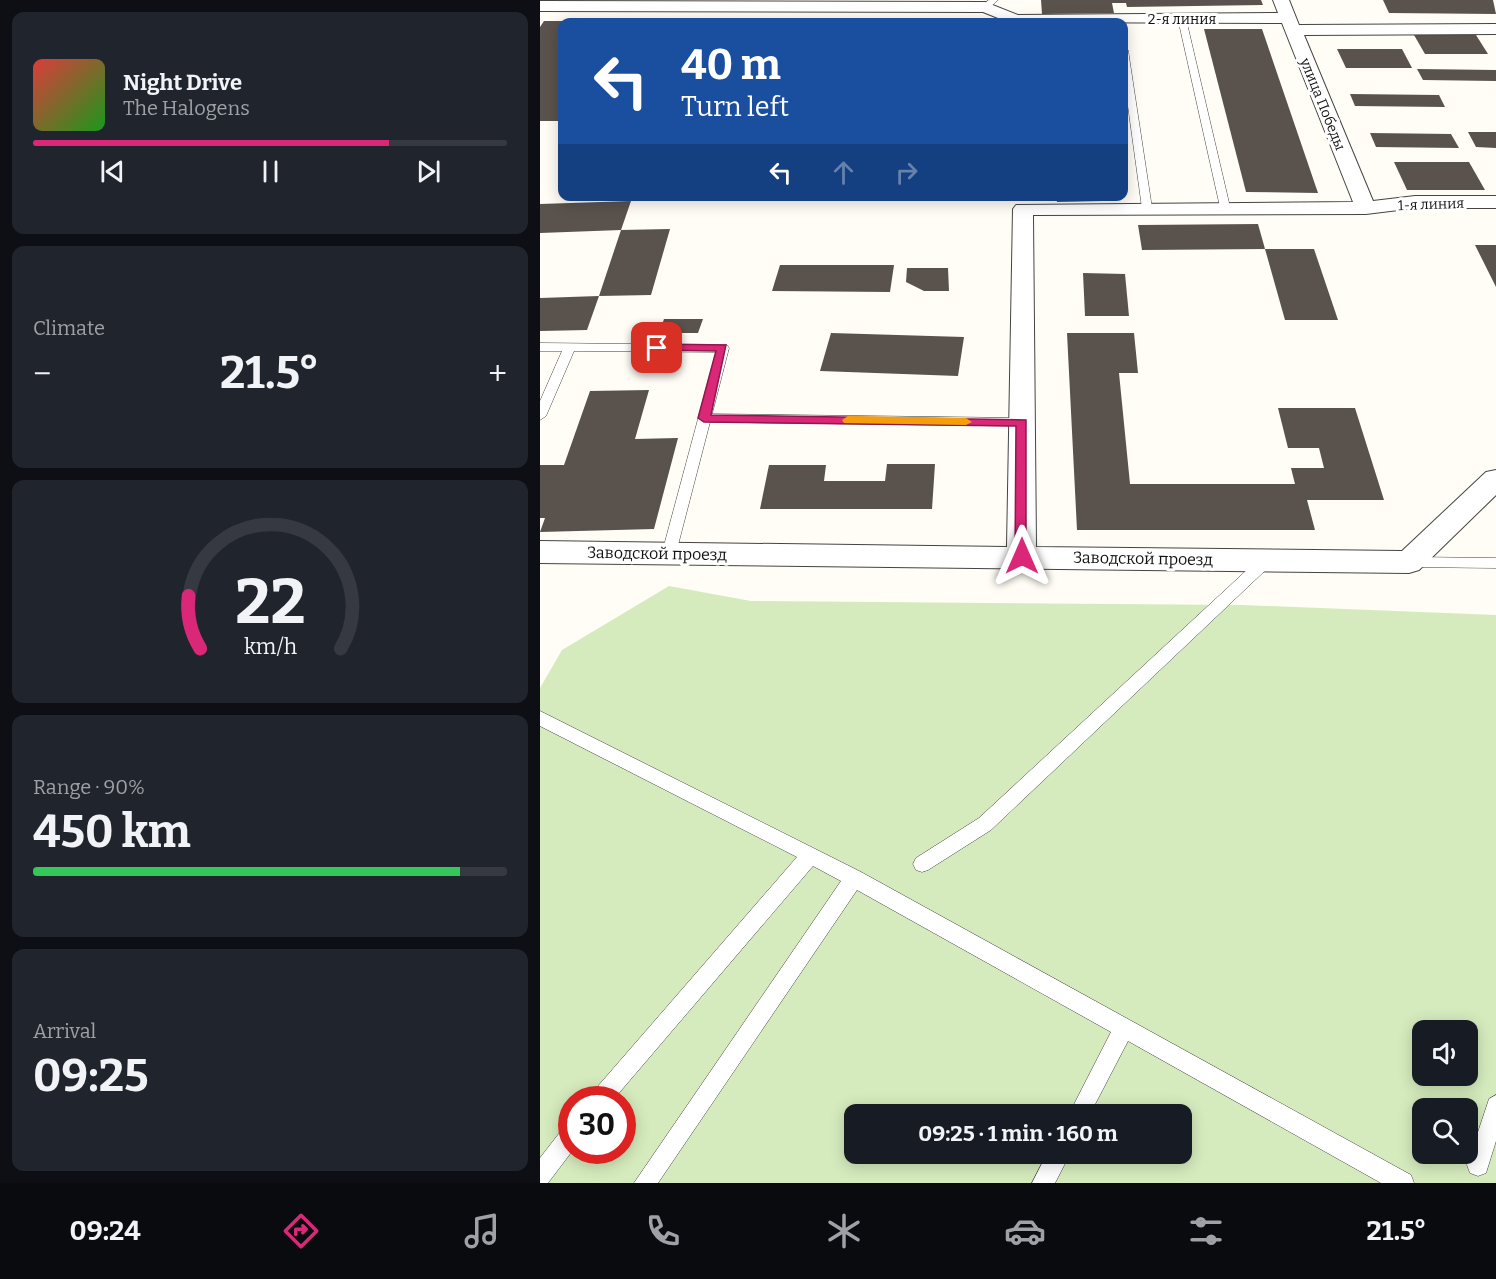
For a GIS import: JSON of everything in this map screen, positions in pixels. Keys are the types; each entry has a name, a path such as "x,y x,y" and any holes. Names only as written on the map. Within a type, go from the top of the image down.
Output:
{"street":[{"name":"улица Победы","path":"1281,0 1366,208"},
{"name":"2-я линия","path":"540,6 630,3 990,4 1013,18"},
{"name":"2-я линия","path":"1128,21 1182,19 1496,29"},
{"name":"1-я линия","path":"1022,422 1023,209 1366,208 1414,202 1496,202"},
{"path":"1022,422 1022,556"},
{"path":"1409,562 1496,479"},
{"name":"Заводской проезд","path":"540,552 1409,562"}],"lane":[{"path":"1182,19 1225,207"},
{"path":"1128,77 1147,208"},
{"path":"540,347 723,348 669,553"},
{"path":"540,416 570,347"},
{"path":"704,418 1022,422"},
{"path":"922,864 986,824 1267,560"},
{"path":"1409,562 1496,563"},
{"path":"540,718 812,855 1123,1030 1402,1183"},
{"path":"611,1086 812,855"},
{"path":"645,1183 854,878"},
{"path":"1084,1104 1123,1030"},
{"path":"1478,1165 1496,1106"},
{"path":"540,1175 558,1152"},
{"path":"1043,1183 1053,1164"}],"green space":[{"path":"669,586 751,601 1242,605 1496,615 1496,1183 540,1183 540,688 562,650"}],"building":[{"path":"1041,0 1261,0 1263,5 1127,7 1126,3 1112,3 1114,13 1042,14"},
{"path":"1383,0 1493,0 1496,14 1389,13"},
{"path":"544,21 558,21 558,121 540,121 540,27"},
{"path":"1204,29 1262,29 1318,193 1246,192"},
{"path":"1414,35 1476,35 1488,54 1425,54"},
{"path":"1337,49 1402,49 1412,68 1346,68"},
{"path":"1417,69 1496,70 1496,81 1423,80"},
{"path":"1350,94 1439,95 1445,107 1355,106"},
{"path":"1468,132 1496,132 1496,148 1476,147"},
{"path":"1370,133 1451,134 1459,148 1376,147"},
{"path":"1394,162 1469,162 1485,190 1407,190"},
{"path":"631,201 621,230 540,233 540,204"},
{"path":"1057,201 1103,201 1057,202"},
{"path":"1258,224 1265,249 1142,250 1138,225"},
{"path":"670,229 651,295 599,296 621,230"},
{"path":"1475,245 1496,245 1496,287"},
{"path":"1265,249 1314,249 1338,320 1285,320"},
{"path":"780,265 894,265 890,292 772,291"},
{"path":"907,268 948,268 949,291 924,291 906,282"},
{"path":"1083,273 1125,274 1129,316 1085,316"},
{"path":"599,296 587,330 540,331 540,298"},
{"path":"664,319 703,319 698,333 659,333"},
{"path":"831,333 964,337 958,376 820,371"},
{"path":"1067,333 1134,333 1138,373 1119,373 1130,484 1295,484 1291,468 1324,468 1319,448 1288,448 1278,408 1355,408 1384,500 1307,500 1315,530 1077,530"},
{"path":"649,390 635,439 678,438 654,529 540,532 545,518 540,518 540,465 564,465 590,391"},
{"path":"887,464 935,464 932,509 760,509 769,465 826,465 824,481 885,481"}],"slow traffic":[{"path":"848,420 966,422"}],"route":[{"path":"657,348 723,348 704,418 1022,422 1022,556"}]}
